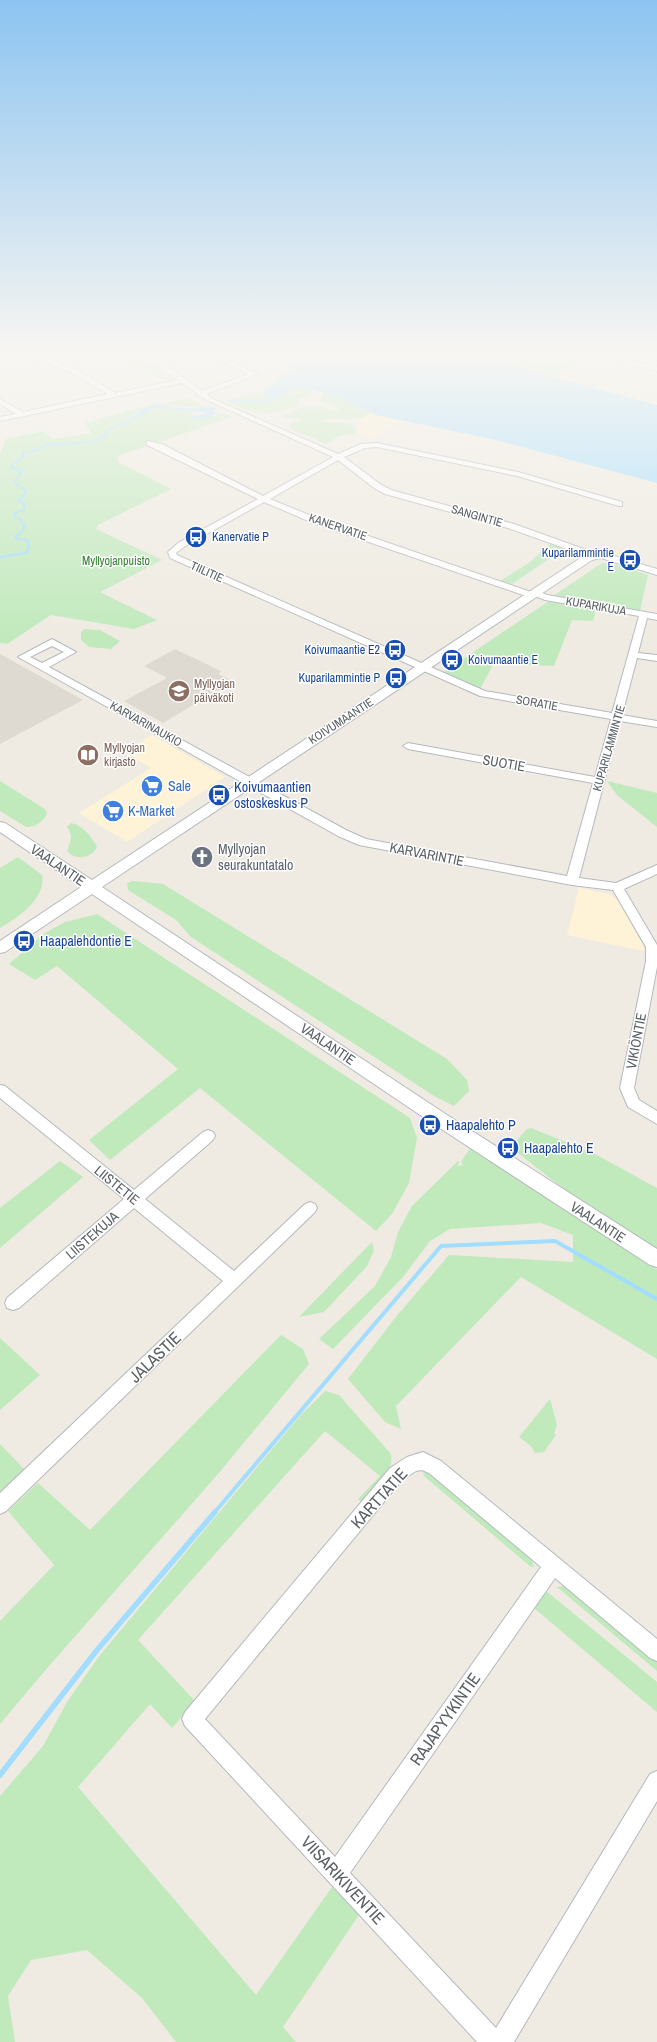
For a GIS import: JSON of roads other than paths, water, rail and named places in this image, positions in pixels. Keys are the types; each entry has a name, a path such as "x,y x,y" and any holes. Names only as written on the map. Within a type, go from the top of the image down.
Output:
{"street":[{"name":"KANERVATIE","path":"168,450 264,498 316,521 533,594"},
{"name":"SANGINTIE","path":"324,450 339,457 377,486 388,492 511,526 592,555 610,558 657,572"},
{"name":"TIILITIE","path":"354,450 264,498 172,550 173,556 421,668"},
{"name":"TIILITIE","path":"403,450 518,474 619,504"},
{"name":"KOIVUMAANTIE","path":"0,948 592,555"},
{"name":"KUPARIKUJA","path":"533,594 657,617"},
{"name":"KUPARILAMMINTIE","path":"572,881 635,655 644,614"},
{"path":"635,655 657,658"},
{"name":"KARVARINAUKIO","path":"42,667 250,781"},
{"name":"SORATIE","path":"421,668 484,694 657,724"},
{"name":"SUOTIE","path":"408,746 600,781"},
{"name":"KARVARINTIE","path":"250,781 342,833 363,842 572,881 617,887"},
{"name":"VAALANTIE","path":"0,826 445,1122 657,1259"},
{"path":"617,887 657,869"},
{"name":"VIKIÖNTIE","path":"617,887 652,947 652,961 627,1088 633,1103 657,1118"},
{"name":"LIISTETIE","path":"0,1090 234,1280"},
{"name":"LIISTEKUJA","path":"13,1303 208,1136"},
{"name":"JALASTIE","path":"0,1505 310,1208"},
{"name":"KARTTATIE","path":"192,1719 396,1474 413,1463 423,1461 435,1467 657,1651"},
{"name":"RAJAPYYKINTIE","path":"337,1873 553,1565"},
{"name":"VIISARIKIVENTIE","path":"192,1719 493,2042"},
{"path":"502,2042 657,1781"}],"water":[{"path":"534,450 657,450 657,483"}],"waterway":[{"path":"28,543 28,541 15,538 25,528 21,520 14,516 15,513 24,510 24,504 18,501 27,491 14,483 22,472 10,466 24,457 22,453 36,450"},
{"path":"0,557 26,553 29,548 28,543"},
{"path":"214,1513 441,1246 555,1241 657,1299"},
{"path":"0,1775 97,1650 215,1512"}],"place":[{"name":"Kanervatie P","path":"196,537"},
{"name":"Kuparilammintie E","path":"630,560"},
{"name":"Koivumaantie E2","path":"395,650"},
{"name":"Koivumaantie E","path":"452,660"},
{"name":"Kuparilammintie P","path":"396,678"},
{"name":"Myllyojan päiväkoti","path":"179,691"},
{"name":"Myllyojan kirjasto","path":"88,755"},
{"name":"Sale","path":"152,786"},
{"name":"Koivumaantien ostoskeskus P","path":"219,795"},
{"name":"K-Market","path":"113,811"},
{"name":"Myllyojan seurakuntatalo","path":"202,857"},
{"name":"Haapalehdontie E","path":"24,941"},
{"name":"Haapalehto P","path":"430,1125"},
{"name":"Haapalehto E","path":"508,1148"}],"park label":[{"name":"Myllyojanpuisto","path":"116,561"}]}
